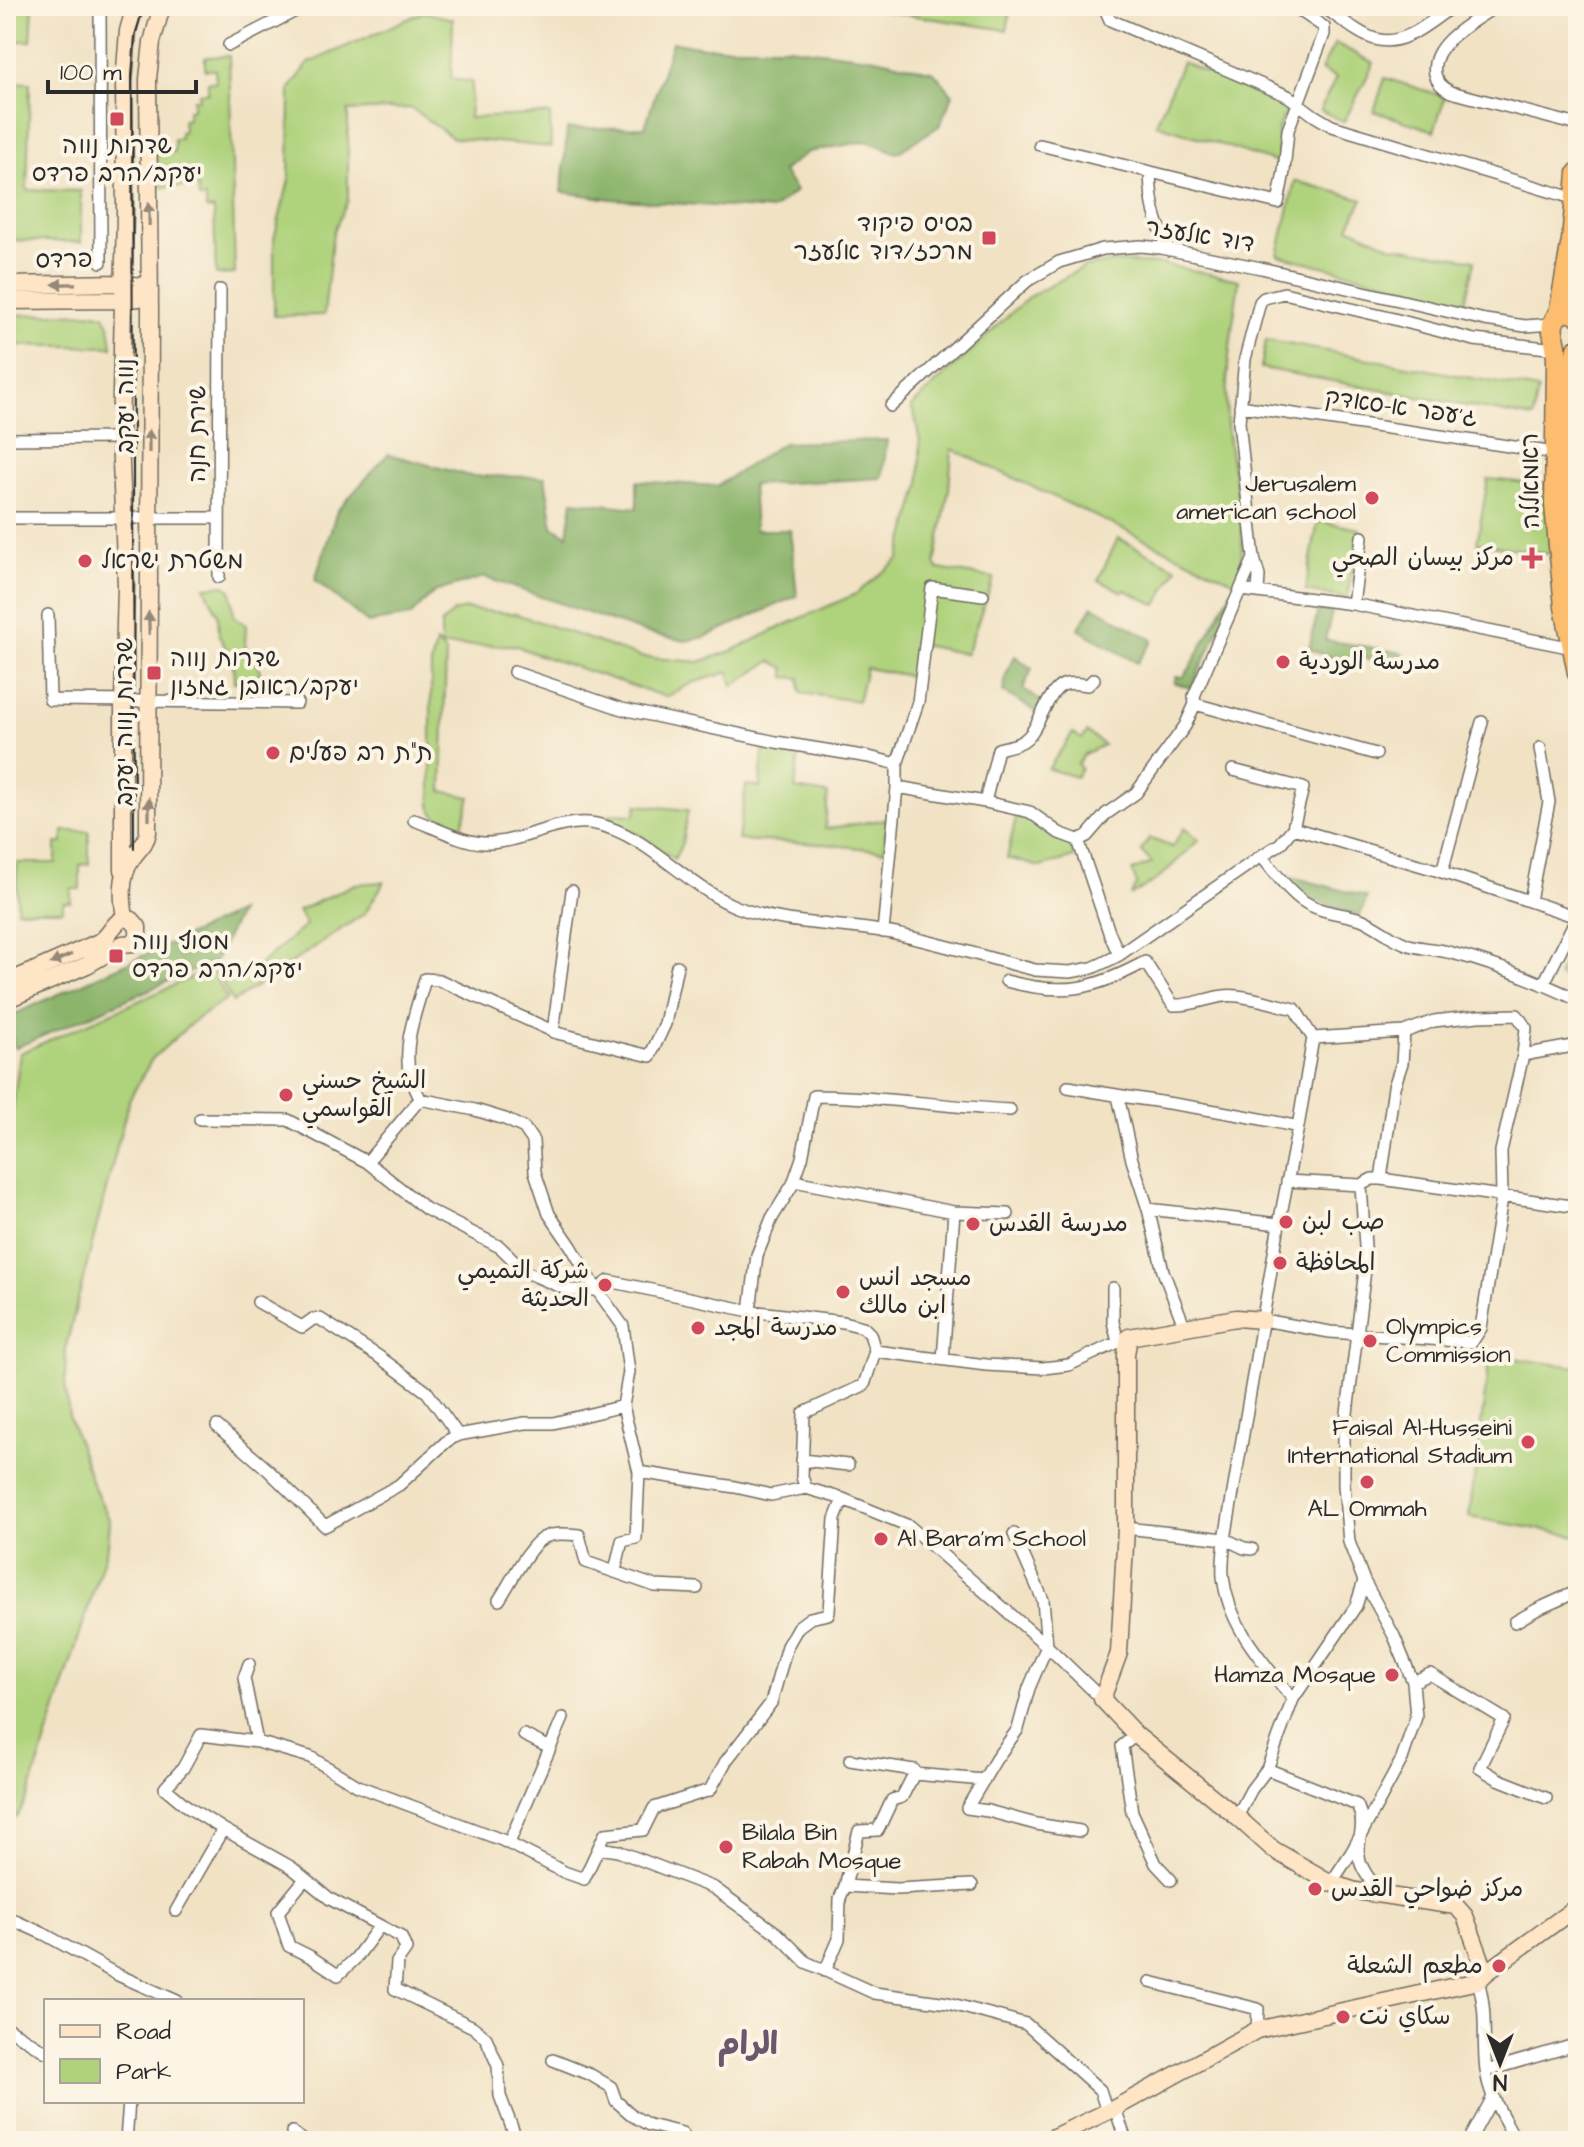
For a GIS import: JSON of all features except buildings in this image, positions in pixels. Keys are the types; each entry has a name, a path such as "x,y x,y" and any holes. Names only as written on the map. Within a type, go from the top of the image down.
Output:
{"highway":[{"name":"ראמאללה","path":"1578,173 1560,327 1555,453 1555,505 1565,607 1578,673"},
{"path":"1560,327 1561,343 1578,340"},
{"name":"ראמאללה","path":"1578,349 1572,381 1568,452 1578,566"}],"street":[{"path":"100,6 101,262"},
{"path":"6,439 120,438 125,55 135,6"},
{"path":"6,301 122,291 139,286 150,292 148,79 152,42 162,6"},
{"path":"229,45 305,6"},
{"path":"1104,6 1110,20 1288,96 1332,126 1576,199"},
{"path":"1040,145 1278,203 1288,130 1324,34 1324,27 1293,6"},
{"path":"1322,6 1375,39 1390,41 1410,35 1453,6"},
{"path":"1496,6 1450,38 1439,51 1434,64 1436,79 1451,92 1578,125"},
{"path":"101,155 124,155"},
{"path":"1150,172 1156,221 1169,250"},
{"name":"דוד אלעזר","path":"891,406 1038,274 1069,258 1103,249 1141,246 1169,250 1485,320 1560,327"},
{"name":"פרדס","path":"6,285 122,291"},
{"name":"שירת חנה","path":"219,577 220,290"},
{"name":"נווה יעקב","path":"149,519 150,292"},
{"path":"1258,591 1259,576 1254,558 1239,422 1245,359 1260,302 1264,298 1284,293 1474,340 1560,327"},
{"name":"ג'עפר א-סאדק","path":"1240,406 1555,453"},
{"name":"נווה יעקב","path":"120,438 122,519"},
{"path":"6,518 219,518"},
{"name":"שדרות נווה יעקב","path":"122,519 126,586 123,701"},
{"name":"שדרות נווה יעקב","path":"123,879 128,864 148,837 149,519"},
{"path":"1353,604 1362,537"},
{"path":"897,787 1030,812 1059,833 1078,840 1087,836 1106,814 1136,793 1185,726 1195,704 1194,696 1254,558"},
{"path":"883,932 897,764 918,702 932,588 983,595"},
{"path":"1241,590 1353,604 1573,648"},
{"path":"48,615 50,700 297,703"},
{"path":"514,672 622,709 897,764"},
{"path":"985,802 998,749 1020,743 1030,736 1062,685 1088,685 1094,679"},
{"path":"123,701 123,879 116,941 123,944"},
{"path":"1195,704 1376,754"},
{"path":"1442,872 1482,722"},
{"path":"1530,901 1549,802 1540,748"},
{"path":"414,820 480,843 497,842 573,823 595,824 616,830 718,898 739,908 796,920 883,932 1045,971 1082,971 1119,955 1280,844 1293,828 1303,788 1233,770"},
{"path":"1293,828 1577,916 1543,985"},
{"path":"1078,840 1119,955"},
{"path":"1261,856 1299,898 1311,905 1371,923 1413,947 1486,962 1578,1000"},
{"path":"553,1032 572,891"},
{"path":"6,983 96,944 119,924 132,920 137,924 139,934 133,943 123,944 94,962 6,1000"},
{"path":"1006,981 1052,990 1075,989 1110,980 1145,962 1173,1005 1188,1006 1227,995 1274,1004 1295,1009 1313,1038 1225,1539 1223,1575 1229,1607 1250,1646 1293,1699"},
{"path":"420,1099 410,1075 408,1057 413,1021 425,979 439,980 553,1032 650,1056 665,1024 677,966"},
{"path":"1543,985 1560,985 1578,992"},
{"path":"875,1351 986,1365 1043,1368 1069,1365 1124,1339 1236,1318 1330,1332 1472,1342 1481,1328 1502,1198 1501,1151 1523,1055 1526,1028 1517,1015 1478,1016 1434,1021 1404,1032 1313,1038"},
{"path":"1381,1179 1394,1087 1402,1063 1404,1032"},
{"path":"1523,1055 1578,1045"},
{"path":"1068,1087 1208,1108 1298,1127"},
{"path":"750,1311 757,1255 772,1218 794,1181 802,1158 814,1096 860,1096 1010,1110"},
{"path":"1118,1096 1125,1134 1163,1271 1185,1328"},
{"path":"367,1162 420,1099"},
{"path":"420,1099 475,1110 524,1128 533,1141 535,1172 549,1214 623,1326 629,1372 623,1406 639,1472 636,1538 622,1541 615,1571"},
{"path":"200,1119 288,1120 367,1162 426,1209 500,1247 526,1272 568,1290 597,1290 609,1281 750,1311 863,1327 870,1334 875,1351 864,1385 804,1413 802,1477 806,1488"},
{"path":"1287,1181 1361,1185 1372,1179 1381,1179 1578,1207"},
{"path":"794,1181 954,1212 1008,1214"},
{"path":"1331,1883 1402,1759 1416,1717 1413,1682 1394,1636 1364,1581 1349,1542 1344,1437 1366,1262 1361,1185"},
{"path":"1148,1209 1279,1224"},
{"path":"943,1359 954,1212"},
{"path":"1102,1699 1119,1653 1126,1528 1126,1354 1124,1339 1113,1322 1113,1288"},
{"path":"258,1302 302,1327 313,1319 320,1319 378,1356 427,1392 458,1435"},
{"path":"217,1426 267,1469 325,1526 399,1485 447,1441 458,1435 525,1423 553,1423 623,1406"},
{"path":"802,1460 848,1465"},
{"path":"639,1472 771,1495 806,1488 843,1499 909,1526 1047,1646 1136,1735 1274,1850 1331,1883 1356,1891 1456,1906 1465,1916 1482,1977 1486,2071 1493,2097 1516,2141"},
{"path":"517,2141 500,2096 498,2066 486,2038 473,2027 395,1989 397,1962 406,1949 401,1937 330,1899 291,1867 189,1808 165,1788 183,1768 201,1735 257,1742 310,1757 358,1786 509,1843 584,1879 605,1834 643,1830 654,1808 710,1790 726,1761 771,1703 787,1646 798,1627 810,1618 828,1614 835,1519 843,1499"},
{"path":"1126,1528 1225,1539 1252,1549"},
{"path":"499,1600 531,1549 542,1538 560,1534 579,1535 586,1562 655,1586 697,1588"},
{"path":"1014,1534 1043,1600 1047,1646 1029,1688 1018,1729 967,1808 1080,1831"},
{"path":"1237,1817 1251,1790 1267,1769 1293,1699 1356,1606 1364,1581"},
{"path":"1515,1622 1578,1591"},
{"path":"249,1664 244,1678 257,1742"},
{"path":"1413,1682 1430,1674 1504,1719 1480,1768 1498,1779 1546,1798"},
{"path":"509,1843 563,1718"},
{"path":"524,1735 550,1748"},
{"path":"1136,1735 1122,1746 1132,1812 1156,1864 1171,1880"},
{"path":"850,1760 914,1770 914,1774"},
{"path":"1267,1769 1357,1805 1362,1833 1359,1857 1365,1873 1382,1895"},
{"path":"914,1774 984,1780"},
{"path":"825,1971 839,1939 840,1898 859,1831 878,1830 892,1800 902,1797 914,1774"},
{"path":"176,1911 223,1829"},
{"path":"599,1848 618,1851 714,1888 778,1934 806,1962 874,1993 948,2003 1026,2024 1100,2090 1126,2141"},
{"path":"305,1879 278,1912 289,1946 338,1975 356,1958 379,1927"},
{"path":"845,1886 897,1889 972,1885"},
{"path":"1045,2141 1111,2110 1257,2030 1482,1977 1578,1906"},
{"path":"6,1917 118,1975 172,1999"},
{"path":"1150,1982 1258,2009 1257,2030"},
{"path":"6,2027 44,2051"},
{"path":"1486,2071 1578,2044"},
{"path":"553,2060 591,2075 611,2087 616,2101 633,2116 649,2125 682,2133 688,2141"},
{"path":"1469,2141 1493,2097"},
{"path":"126,2141 129,2103"},
{"path":"292,2132 304,2141"}],"green space":[{"path":"6,6 33,6 31,41 6,41"},
{"path":"876,6 1011,6 1007,30 877,10"},
{"path":"423,12 453,19 451,79 472,82 469,118 550,114 551,147 453,138 411,108 348,111 348,200 333,233 324,315 274,316 274,239 289,180 290,89 309,63"},
{"path":"672,42 705,47 788,47 876,58 934,72 953,95 939,126 897,153 867,141 808,152 782,171 796,191 772,210 611,199 562,192 567,129 645,127"},
{"path":"1335,43 1374,63 1344,122 1320,110 1336,78 1321,70"},
{"path":"229,56 235,274 216,275 214,210 206,209 206,198 199,198 198,187 155,187 155,152 174,152 174,139 180,139 180,132 184,131 183,120 188,119 188,110 193,109 193,99 199,99 199,93 208,93 208,82 216,82 215,70 205,70 205,57"},
{"path":"1182,62 1287,108 1278,129 1278,163 1156,124"},
{"path":"1385,78 1445,97 1434,131 1374,111"},
{"path":"6,82 30,83 27,190 81,191 81,242 6,240"},
{"path":"1295,181 1363,199 1349,227 1391,246 1475,260 1465,302 1278,255"},
{"path":"1115,262 1162,264 1239,280 1226,405 1241,526 1240,565 1235,582 952,449 949,489 935,564 938,569 994,578 966,654 917,644 910,676 866,668 858,701 801,693 800,678 785,677 785,668 771,661 733,686 729,672 692,683 666,697 515,645 441,646 441,624 453,612 466,609 516,614 641,657 699,662 734,650 856,594 899,559 920,484 920,442 911,407 1027,298 1084,267"},
{"path":"7,315 104,315 109,324 112,347 8,345"},
{"path":"1266,340 1538,390 1533,418 1261,368"},
{"path":"887,440 882,478 752,485 755,530 790,530 797,596 705,637 685,641 643,632 484,577 434,592 410,616 368,623 315,580 337,511 388,454 470,476 545,477 553,527 568,535 573,501 637,508 637,481 717,486 783,443"},
{"path":"1488,479 1548,485 1550,554 1477,543"},
{"path":"1318,521 1360,529 1347,598 1305,591"},
{"path":"1118,538 1177,568 1157,605 1098,580"},
{"path":"225,585 231,590 234,617 246,625 245,645 260,668 259,682 234,682 233,663 219,635 218,615 205,587"},
{"path":"1232,590 1236,594 1191,688 1174,683 1176,677 1183,677 1190,668"},
{"path":"1093,606 1153,640 1137,663 1078,629"},
{"path":"1318,610 1332,612 1325,640 1404,653 1399,665 1354,656 1349,665 1309,649"},
{"path":"436,643 446,653 442,791 470,797 461,830 439,820 431,808 431,664"},
{"path":"1015,656 1032,669 1023,689 1045,704 1039,713 1003,692 1006,675"},
{"path":"1087,732 1104,745 1084,754 1076,777 1048,769 1073,733 1082,739"},
{"path":"763,750 799,755 795,789 828,794 825,829 887,819 884,851 824,844 738,840 746,785 760,787"},
{"path":"637,805 688,810 682,844 674,859 640,835 609,822 610,814 635,815"},
{"path":"1017,812 1072,845 1074,857 1040,867 1007,858"},
{"path":"1184,828 1199,840 1158,879 1130,896 1137,884 1132,871 1152,863 1141,851 1149,838 1172,847"},
{"path":"63,831 89,831 89,864 80,865 80,889 71,889 71,902 63,902 63,910 17,910 17,863 56,863 56,843 63,843"},
{"path":"1285,875 1367,897 1360,916 1305,896"},
{"path":"384,882 365,913 233,1002 219,977 244,978 306,925 298,911 355,884"},
{"path":"239,912 215,961 15,1048 6,1018"},
{"path":"1574,938 1578,941 1578,984 1558,976"},
{"path":"211,969 227,999 195,1020 152,1059 129,1100 66,1346 65,1383 69,1416 92,1483 110,1521 108,1545 29,1794 17,1817 6,1823 6,1136 9,1136 20,1053"},
{"name":"Faisal Al-Husseini International Stadium","path":"1490,1355 1578,1367 1578,1536 1469,1517"}],"tram line":[{"path":"134,848 132,76 135,35 144,6"}],"place":[{"name":"שדרות נווה יעקב/הרב פרדס","path":"117,119"},
{"name":"בסיס פיקוד מרכז/דוד אלעזר","path":"989,238"},
{"name":"Jerusalem american school","path":"1372,498"},
{"name":"مركز بيسان الصحي","path":"1532,558"},
{"name":"משטרת ישראל","path":"85,561"},
{"name":"مدرسة الوردية","path":"1283,662"},
{"name":"שדרות נווה יעקב/ראובן גמזון","path":"154,673"},
{"name":"ת\"ת רב פעלים","path":"273,753"},
{"name":"מסוף נווה יעקב/הרב פרדס","path":"116,956"},
{"name":"الشيخ حسني القواسمي","path":"286,1095"},
{"name":"صب لبن","path":"1286,1222"},
{"name":"مدرسة القدس","path":"973,1224"},
{"name":"المحافظة","path":"1280,1263"},
{"name":"شركة التميمي الحديثة","path":"605,1285"},
{"name":"مسجد انس ابن مالك","path":"843,1292"},
{"name":"مدرسة المجد","path":"698,1328"},
{"name":"Olympics Commission","path":"1370,1341"},
{"name":"Faisal Al-Husseini International Stadium","path":"1528,1442"},
{"name":"AL Ommah","path":"1367,1482"},
{"name":"Al Bara'm School","path":"881,1539"},
{"name":"Hamza Mosque","path":"1392,1675"},
{"name":"Bilala Bin Rabah Mosque","path":"726,1847"},
{"name":"مركز ضواحي القدس","path":"1315,1889"},
{"name":"مطعم الشعلة","path":"1499,1966"},
{"name":"سكاي نت","path":"1343,2017"}],"district":[{"name":"الرام","path":"748,2044"}]}
